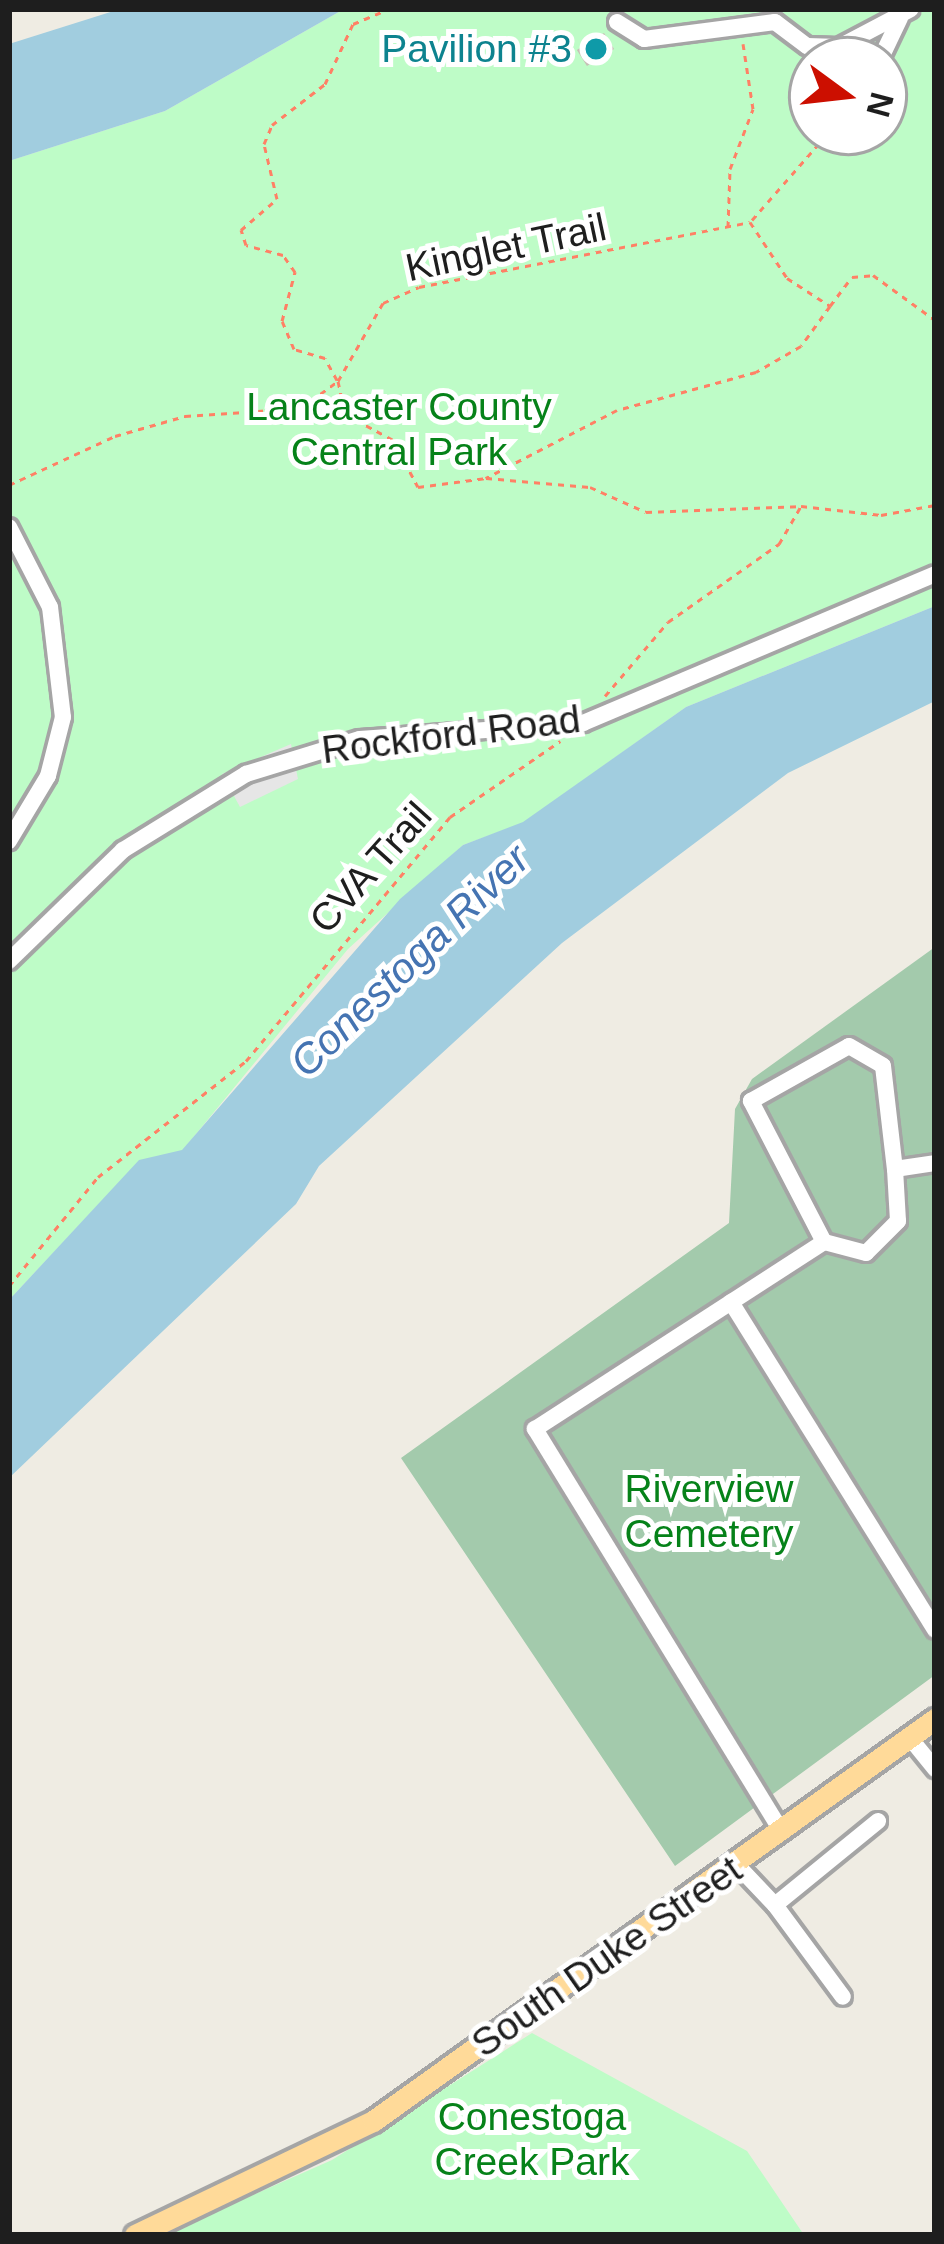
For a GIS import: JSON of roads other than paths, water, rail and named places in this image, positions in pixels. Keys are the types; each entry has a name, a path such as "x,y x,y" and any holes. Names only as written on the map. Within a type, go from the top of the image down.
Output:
{"main road":[{"name":"South Duke Street","path":"136,2235 373,2121 935,1719"}],"street":[{"path":"617,22 644,39 775,22 807,46 839,47 907,11"},
{"path":"9,526 50,607 63,718 48,776 9,841"},
{"name":"Rockford Road","path":"9,962 124,850 247,774 360,739 583,723 935,574"},
{"path":"868,1048 883,1066 898,1221 887,1244 866,1253 824,1242 755,1121 752,1101 767,1082 868,1048"},
{"path":"895,1169 935,1163"},
{"path":"782,1832 536,1429 824,1242"},
{"path":"731,1302 935,1630"},
{"path":"910,1738 935,1769"},
{"path":"776,1906 878,1821"},
{"path":"737,1865 776,1906 843,1997"}],"water":[{"path":"120,9 344,9 165,111 9,161 9,44"},
{"name":"Conestoga River","path":"935,606 935,701 788,773 562,943 319,1166 296,1204 9,1478 9,1300 139,1160 182,1150 400,899 463,845 523,822 686,707"}],"place":[{"name":"Pavilion #3","path":"596,49"}],"park label":[{"name":"Lancaster County Central Park","path":"399,430"},
{"name":"Riverview Cemetery","path":"709,1512"},
{"name":"Conestoga Creek Park","path":"532,2140"}]}
